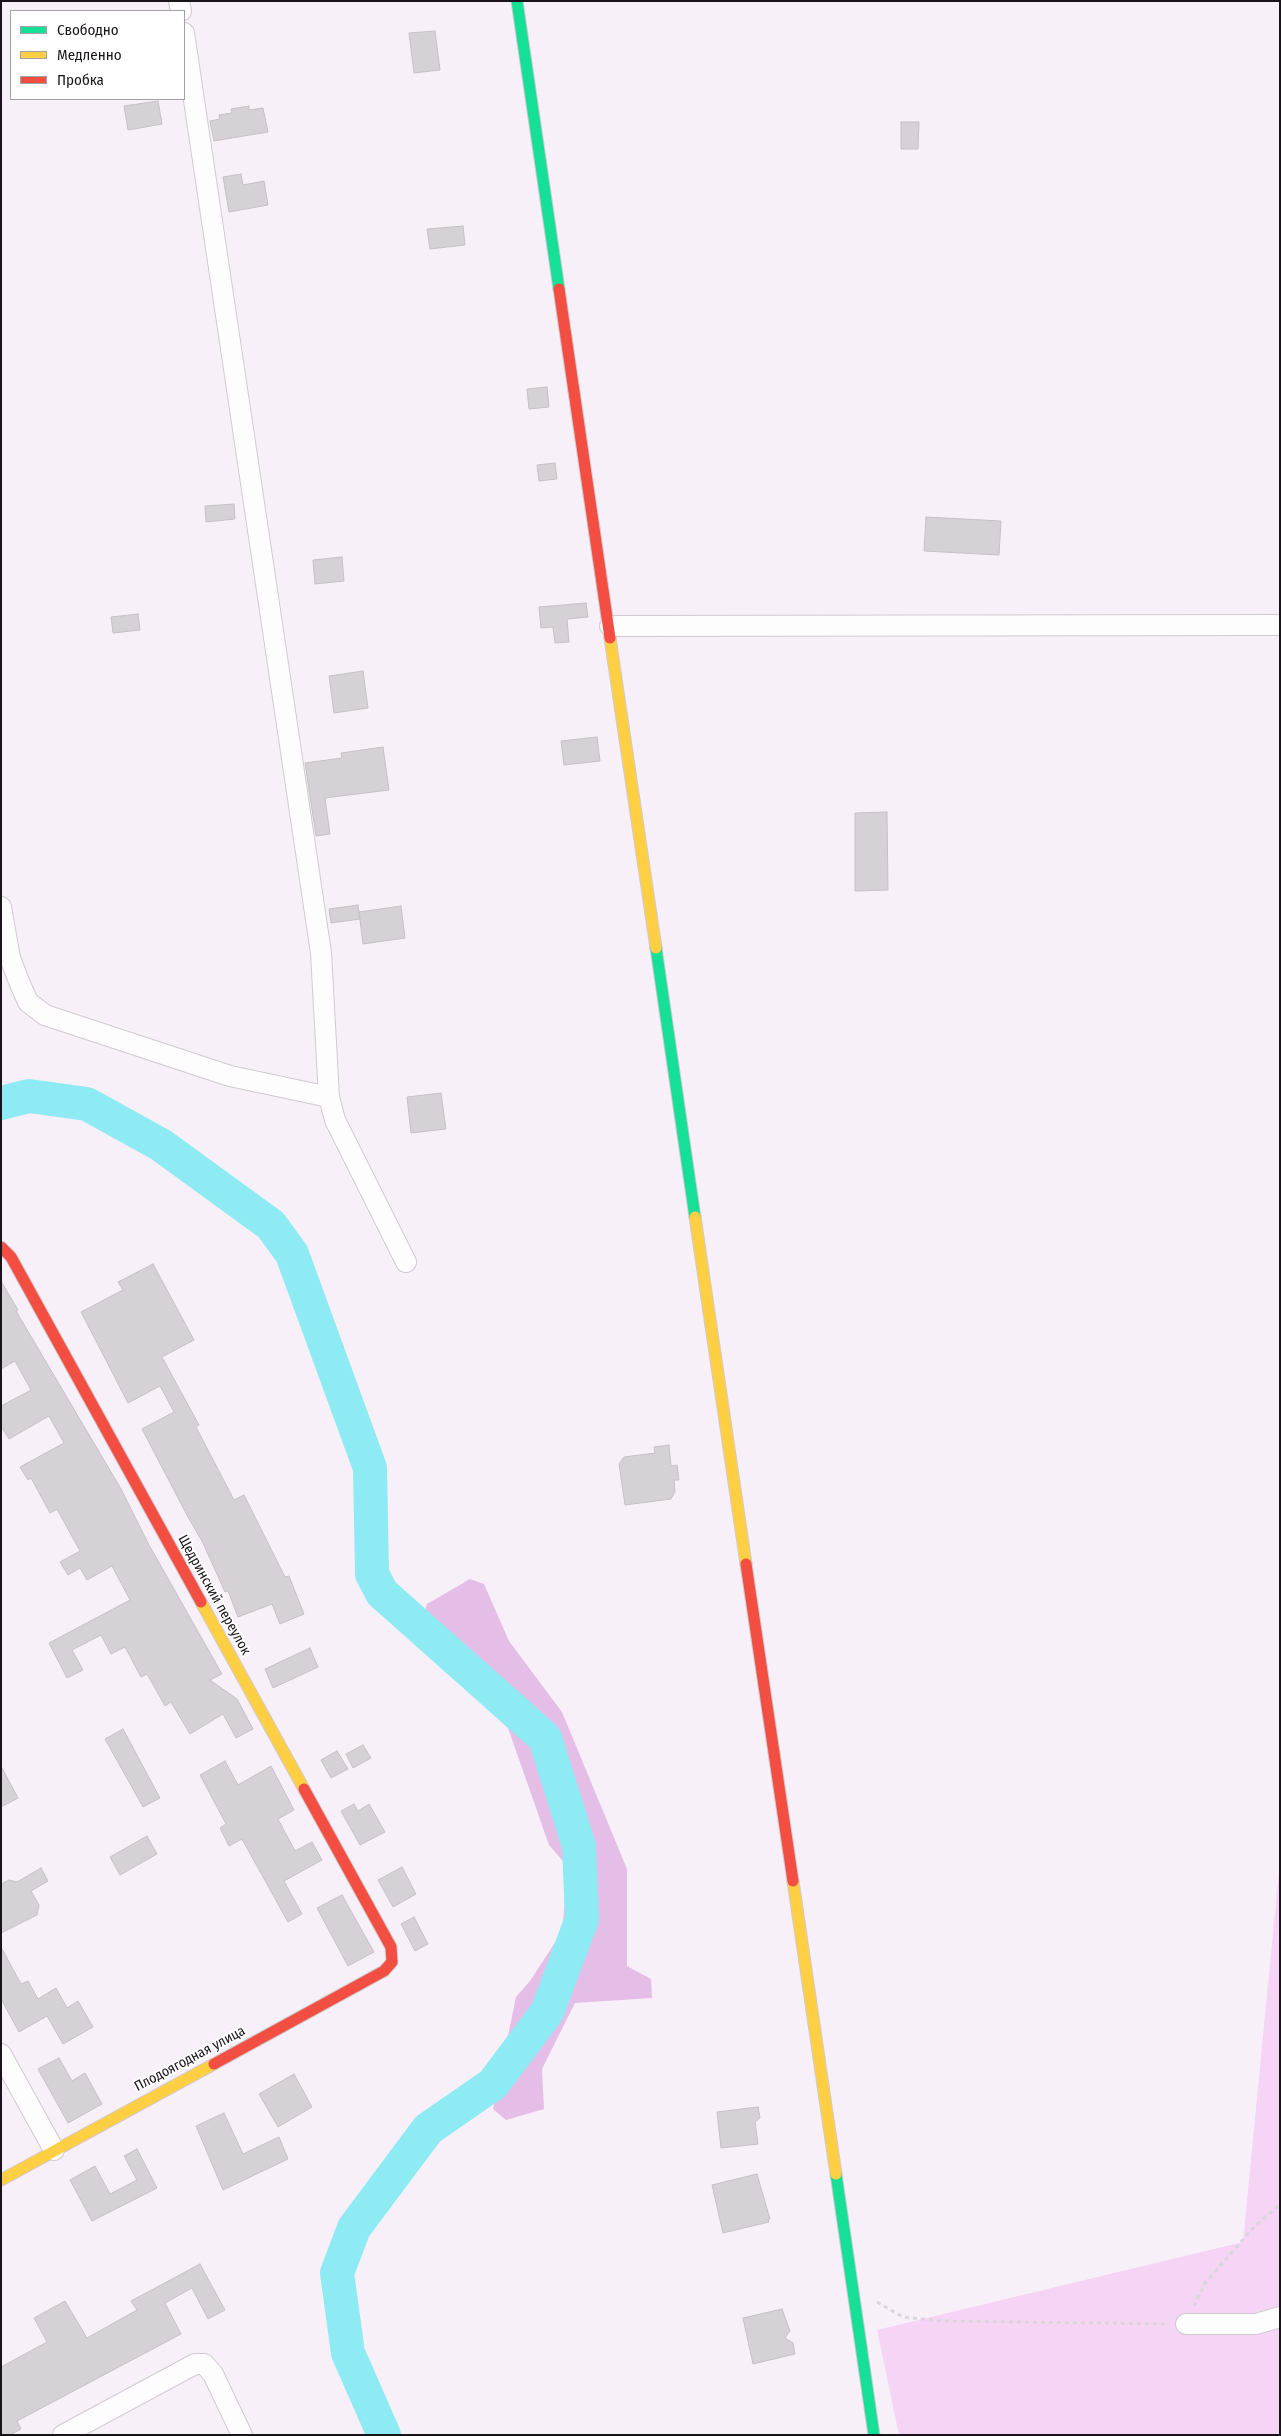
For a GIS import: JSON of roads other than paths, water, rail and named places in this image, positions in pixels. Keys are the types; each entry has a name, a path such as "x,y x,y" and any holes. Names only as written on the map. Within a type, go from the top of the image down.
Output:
{"street":[{"path":"517,1 874,2435"},
{"path":"185,40 321,952 329,1097 334,1120 406,1262"},
{"path":"610,626 1280,625"},
{"path":"1,908 10,958 20,984 28,1002 45,1014 230,1076 329,1097"},
{"name":"Щедринский переулок","path":"1,1247 15,1266 391,1947 392,1962"},
{"name":"Плодоягодная улица","path":"1,2180 384,1971 392,1962"},
{"path":"1,2054 54,2150"},
{"path":"1186,2324 1256,2324 1280,2317"},
{"path":"63,2435 195,2364 204,2364 213,2374 242,2435"}],"waterway":[{"path":"1,1103 29,1096 87,1104 161,1145 271,1225 292,1254 370,1468 372,1574 382,1593 545,1738 579,1846 582,1919 547,2012 493,2084 428,2129 354,2228 337,2273 348,2353 384,2435"}]}
